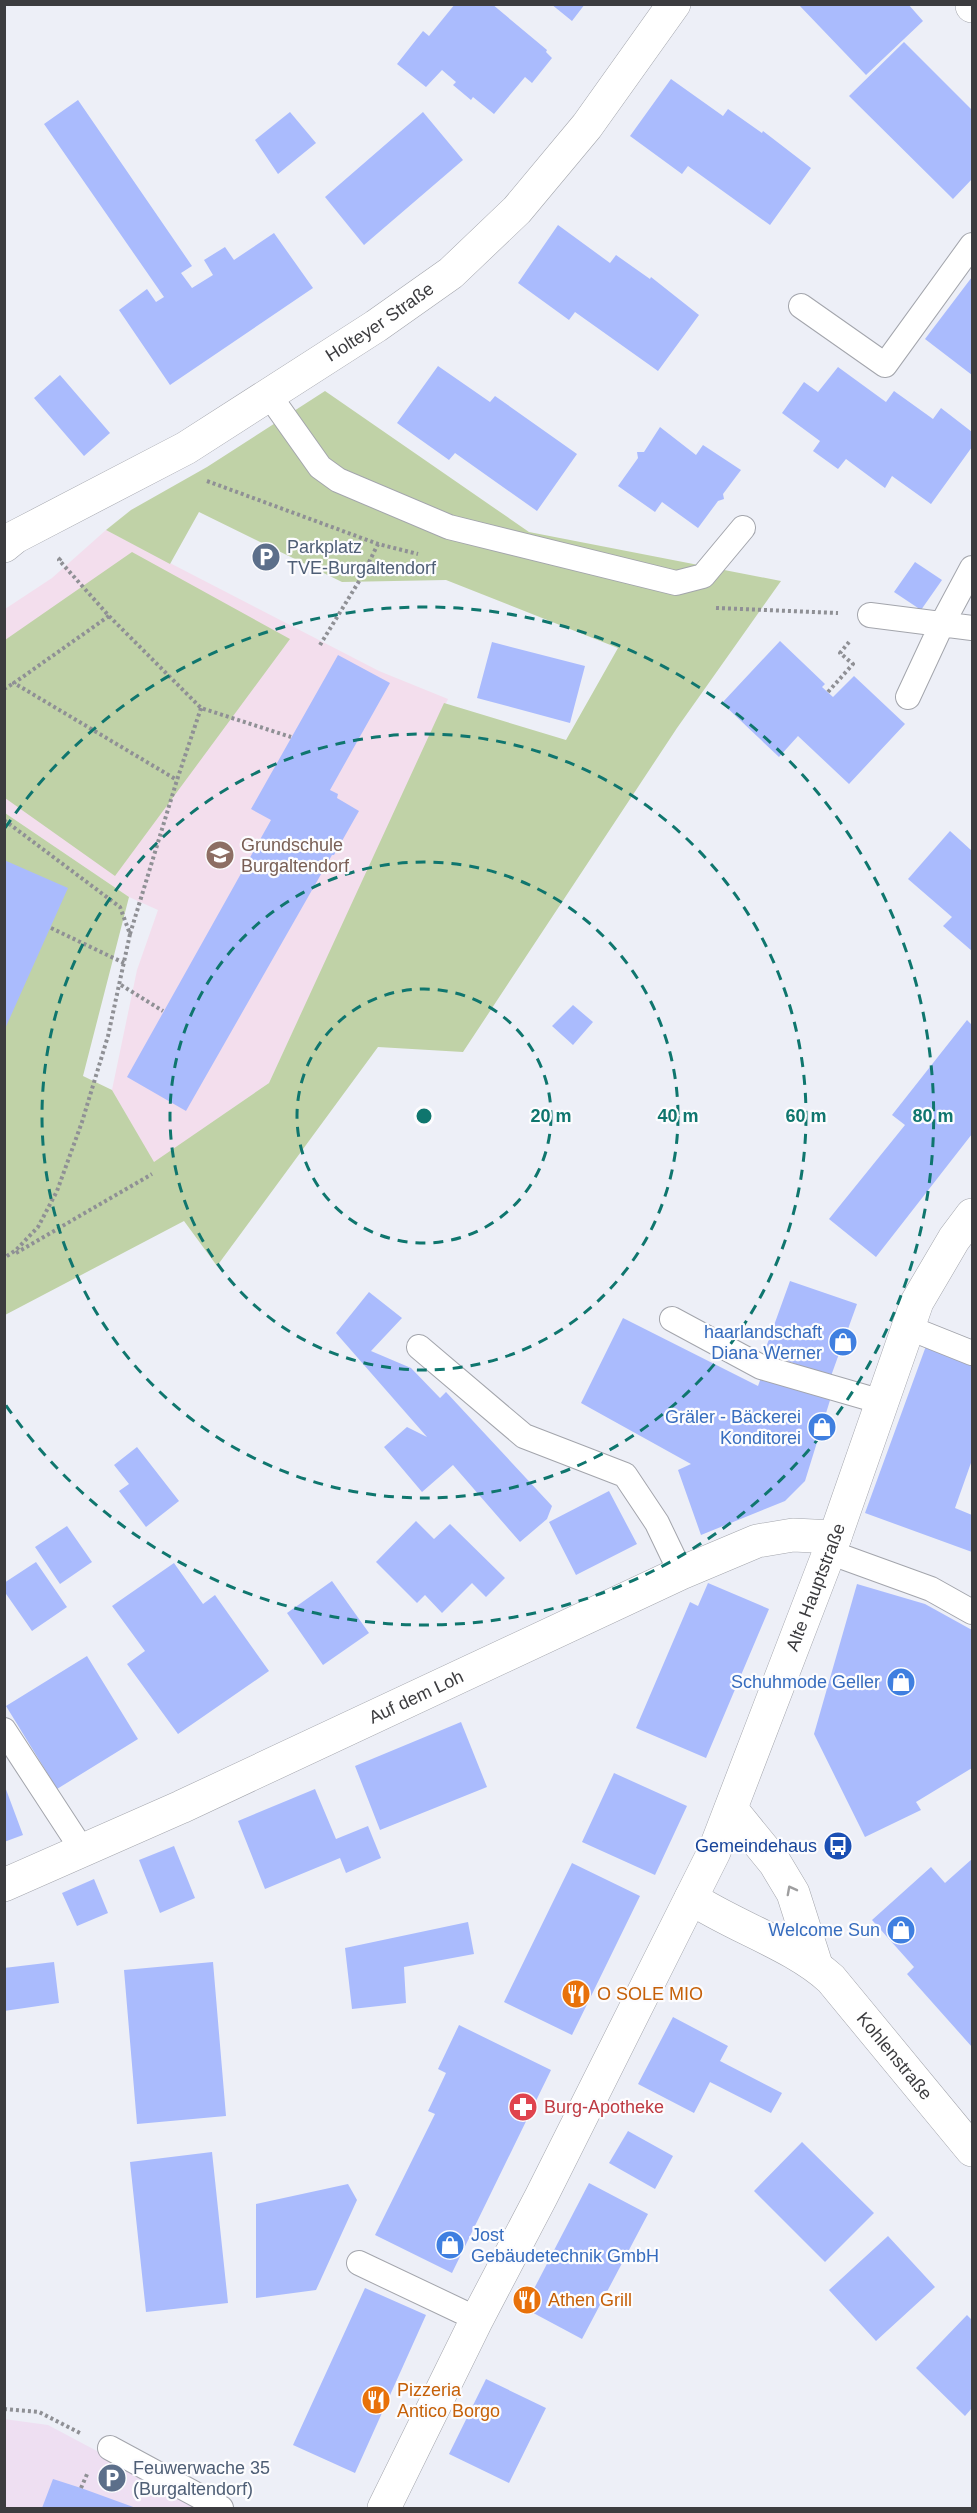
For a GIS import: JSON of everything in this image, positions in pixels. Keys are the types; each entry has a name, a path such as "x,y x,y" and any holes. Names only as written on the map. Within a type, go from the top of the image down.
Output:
{"street":[{"name":"Holteyer Straße","path":"4,546 15,537 159,463 376,326 451,273 517,210 587,126 674,4"},
{"name":"Alte Hauptstraße","path":"384,2508 477,2319 541,2198 691,1898 731,1809 832,1544 916,1302 954,1239 972,1215"},
{"name":"Auf dem Loh","path":"4,1885 83,1851 681,1573 757,1541 793,1535 832,1544"},
{"name":"Kohlenstraße","path":"731,1809 775,1863 794,1893 816,1965"},
{"name":"Kohlenstraße","path":"691,1898 711,1911 816,1965 831,1979 972,2150"}],"lane":[{"path":"801,306 885,365 972,245"},
{"path":"269,395 320,467 338,480 449,527 676,583 703,576 743,528"},
{"path":"908,697 942,624 972,568"},
{"path":"870,615 972,628"},
{"path":"672,1319 761,1367 882,1402"},
{"path":"907,1327 972,1353"},
{"path":"419,1347 524,1436 625,1475 657,1523 681,1573"},
{"path":"832,1544 931,1589 972,1612"},
{"path":"4,1730 83,1851"},
{"path":"359,2263 477,2319"},
{"path":"110,2448 221,2508"}],"path":[{"path":"320,645 361,578 378,544"},
{"path":"69,553 59,560 109,616 201,708 291,737"},
{"path":"828,692 853,664 840,654 870,615"},
{"path":"4,689 109,616"},
{"path":"14,683 177,780"},
{"path":"4,1259 38,1227 57,1191 93,1088 121,984 130,934 201,708"},
{"path":"4,820 120,907 130,934"},
{"path":"51,928 124,963"},
{"path":"121,984 163,1011"},
{"path":"4,1259 152,1174"},
{"path":"4,2409 39,2412 110,2448"}],"shaded area":[{"name":"Grundschule Burgaltendorf","path":"106,530 379,671 448,699 269,1083 154,1163 112,1090 137,970 158,910 129,897 5,813 5,609 52,578"},
{"path":"4,2419 48,2425 204,2508 5,2508"}],"green space":[{"path":"325,391 529,532 781,581 677,728 463,1052 378,1047 217,1266 184,1221 5,1315 5,813 129,897 83,1076 112,1090 154,1162 269,1083 444,703 566,740 618,648 446,580 342,582 199,512 170,564 106,530 131,510 207,467"},
{"path":"132,552 290,639 115,876 5,798 5,640"}],"building":[{"path":"455,4 492,4 547,50 546,52 552,58 532,83 525,77 494,114 473,97 471,100 453,85 456,82 442,70 426,87 397,64 423,31 429,36"},
{"path":"551,4 585,4 572,21"},
{"path":"798,4 908,4 923,21 866,75"},
{"path":"904,42 972,110 972,179 953,199 849,96"},
{"path":"671,79 723,116 728,109 762,133 763,131 811,168 770,225 688,166 682,174 630,136"},
{"path":"78,100 192,266 181,273 192,288 213,275 204,260 225,247 234,260 274,233 313,288 170,385 119,310 147,289 156,302 164,297 44,124"},
{"path":"290,112 316,143 278,174 255,140"},
{"path":"423,112 463,160 364,245 325,197"},
{"path":"558,225 610,263 616,255 650,279 651,277 699,315 658,371 575,312 569,320 518,283"},
{"path":"972,277 972,375 925,339"},
{"path":"438,366 490,402 495,396 577,454 537,511 455,453 449,460 397,423"},
{"path":"838,367 886,402 894,391 933,419 941,408 972,432 972,447 931,504 892,476 885,488 846,459 838,469 813,451 820,441 782,413 804,382 818,392"},
{"path":"60,375 110,433 84,456 34,398"},
{"path":"660,427 696,455 703,445 741,470 723,494 724,499 718,501 698,528 662,502 655,512 618,486 638,458 637,452 644,452"},
{"path":"915,562 942,580 921,610 894,592"},
{"path":"780,641 825,684 822,687 833,697 854,676 905,724 849,784 798,736 779,757 722,703"},
{"path":"492,642 585,666 570,723 477,698"},
{"name":"Grundschule Burgaltendorf","path":"338,655 390,683 330,790 338,794 337,798 359,811 186,1111 127,1077 271,820 251,809"},
{"path":"950,831 972,851 972,951 943,926 952,917 908,879"},
{"path":"4,860 68,888 4,1031"},
{"path":"573,1005 593,1022 573,1045 552,1026"},
{"path":"967,1020 972,1025 972,1134 876,1257 829,1219 905,1125 892,1115"},
{"path":"790,1281 857,1304 831,1376 764,1353"},
{"path":"369,1292 402,1318 371,1351 411,1368 440,1398 446,1392 552,1506 547,1519 520,1542 453,1465 422,1492 384,1447 407,1427 427,1437 336,1333"},
{"path":"623,1318 758,1386 762,1375 831,1397 805,1481 785,1501 701,1535 678,1470 691,1464 581,1403"},
{"path":"926,1346 972,1362 972,1460 955,1508 972,1515 972,1552 865,1513"},
{"path":"137,1447 179,1501 146,1527 119,1491 129,1484 114,1465"},
{"path":"609,1491 637,1544 576,1575 549,1522"},
{"path":"416,1521 434,1539 450,1524 505,1578 486,1597 472,1583 442,1613 425,1595 417,1603 376,1562"},
{"path":"67,1526 92,1562 60,1584 35,1547"},
{"path":"36,1562 67,1607 32,1631 4,1591 4,1583"},
{"path":"174,1563 203,1604 215,1595 269,1671 178,1734 127,1664 145,1651 112,1606"},
{"path":"332,1581 369,1633 323,1665 287,1613"},
{"path":"708,1583 769,1609 706,1758 636,1728 690,1602 698,1606"},
{"name":"Schuhmode Geller","path":"857,1584 925,1604 972,1630 972,1768 916,1802 921,1810 865,1837 814,1734"},
{"path":"87,1656 138,1739 57,1789 6,1706"},
{"path":"461,1722 487,1787 380,1830 355,1766"},
{"path":"614,1773 687,1806 655,1875 582,1842"},
{"path":"4,1784 23,1835 4,1842"},
{"path":"315,1789 336,1839 368,1826 381,1858 346,1873 340,1858 265,1889 238,1821"},
{"path":"174,1846 195,1898 160,1913 139,1860"},
{"path":"972,1859 972,2047 907,1974 914,1967 872,1920 931,1867 945,1883"},
{"path":"572,1863 640,1896 572,2035 504,2002"},
{"path":"94,1879 108,1913 77,1926 62,1893"},
{"path":"468,1922 474,1954 404,1967 406,2003 352,2009 345,1948"},
{"path":"54,1962 59,2003 4,2011 4,1968"},
{"path":"213,1962 226,2116 137,2124 124,1970"},
{"path":"673,2017 728,2046 720,2061 782,2093 771,2113 710,2082 694,2113 638,2084"},
{"path":"459,2025 551,2070 452,2273 375,2235 435,2114 428,2111 446,2073 438,2069"},
{"path":"628,2131 673,2156 655,2189 609,2163"},
{"path":"802,2142 874,2213 825,2262 754,2191"},
{"path":"212,2152 228,2303 146,2312 130,2162"},
{"path":"589,2183 648,2214 582,2339 524,2308"},
{"path":"348,2184 357,2200 316,2290 256,2298 256,2204"},
{"path":"888,2236 935,2287 876,2341 829,2290"},
{"path":"365,2288 426,2315 355,2473 293,2445"},
{"path":"967,2315 972,2320 972,2408 965,2416 916,2368"},
{"path":"486,2379 546,2408 509,2483 449,2454"},
{"path":"53,2479 81,2488 136,2508 42,2508"}],"place":[{"name":"Parkplatz TVE-Burgaltendorf","path":"266,557"},
{"name":"Grundschule Burgaltendorf","path":"220,855"},
{"name":"haarlandschaft Diana Werner","path":"843,1342"},
{"name":"Gräler - Bäckerei Konditorei","path":"822,1427"},
{"name":"Schuhmode Geller","path":"901,1682"},
{"name":"Gemeindehaus","path":"838,1846"},
{"name":"Welcome Sun","path":"901,1930"},
{"name":"O SOLE MIO","path":"576,1994"},
{"name":"Burg-Apotheke","path":"523,2107"},
{"name":"Jost Gebäudetechnik GmbH","path":"450,2245"},
{"name":"Athen Grill","path":"527,2300"},
{"name":"Pizzeria Antico Borgo","path":"376,2400"},
{"name":"Feuwerwache 35 (Burgaltendorf)","path":"112,2478"}]}
